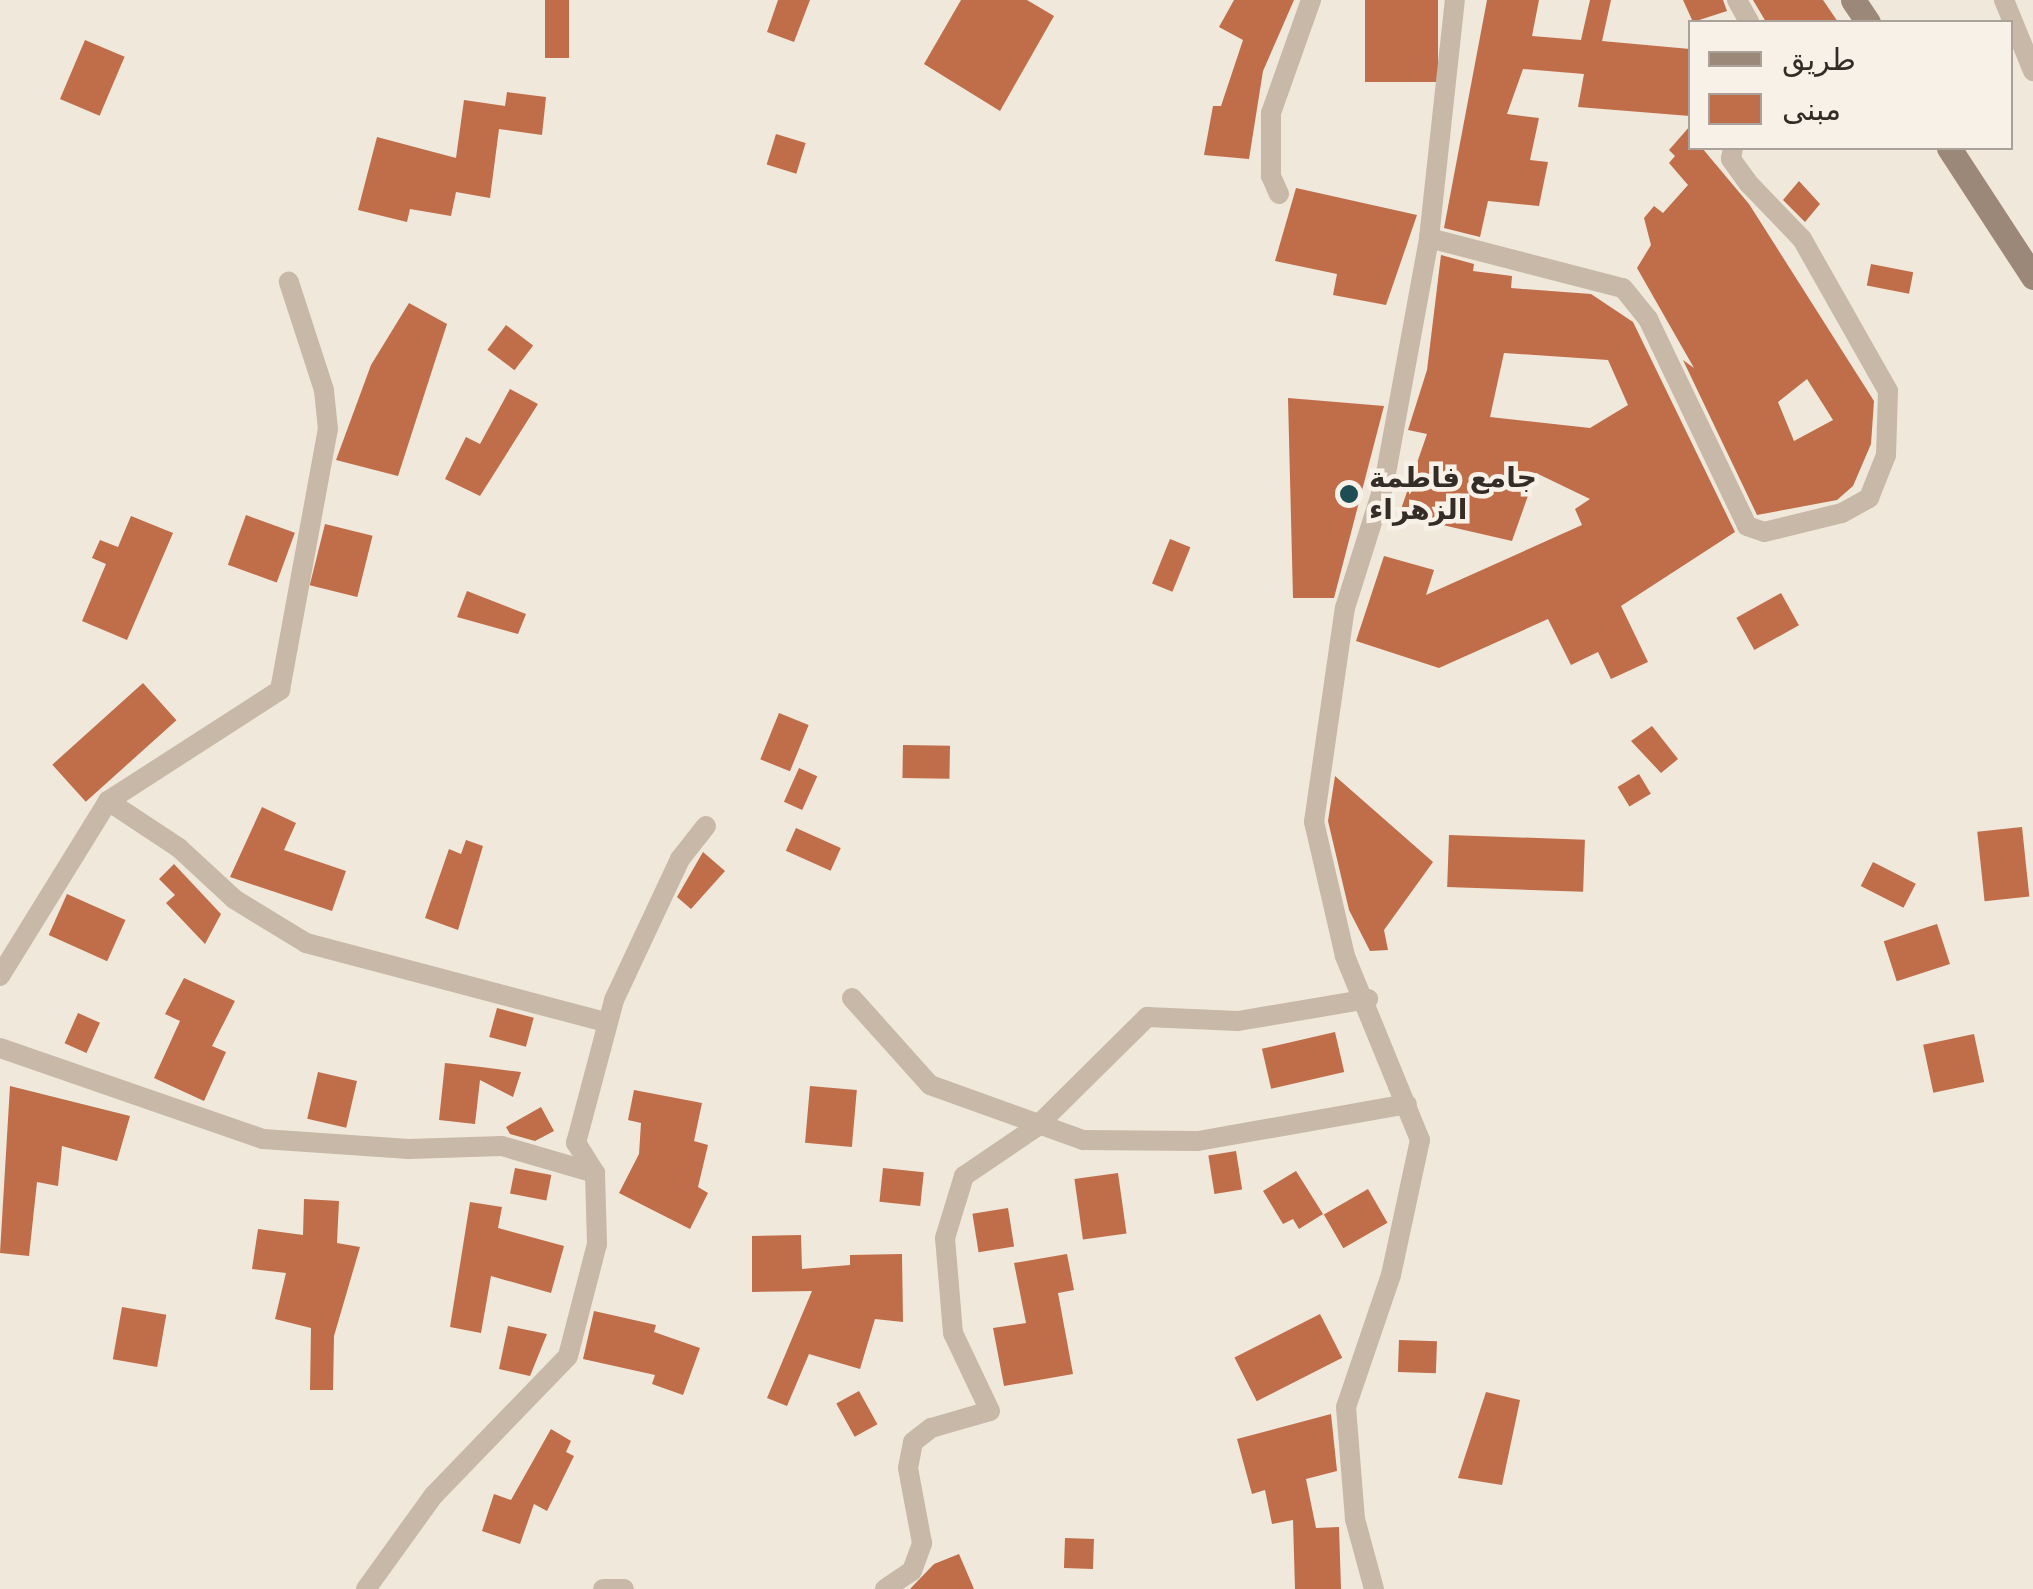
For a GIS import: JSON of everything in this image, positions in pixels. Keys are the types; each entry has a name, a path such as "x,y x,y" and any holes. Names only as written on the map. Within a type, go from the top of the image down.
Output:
{"street":[{"path":"1279,194 1270,168 1271,113 1311,0"},
{"path":"1374,1589 1355,1519 1346,1407 1419,1166 1420,1140 1368,999 1345,956 1314,822 1345,608 1384,484 1429,238 1455,0"},
{"path":"2013,22 2033,71"},
{"path":"1429,238 1623,288 1648,319 1747,526 1764,532 1842,512 1870,498 1886,455 1888,391 1802,239 1749,184 1731,159 1733,150"},
{"path":"1950,150 2033,277"},
{"path":"0,976 108,801 280,690 328,429 324,390 289,282"},
{"path":"108,801 179,848 234,899 306,944 608,1023"},
{"path":"366,1589 433,1496 568,1356 596,1244 594,1173 576,1143 608,1023 680,860 706,826"},
{"path":"852,998 930,1085 1035,1128 1082,1140 1198,1141 1407,1104"},
{"path":"885,1589 912,1571 922,1543 908,1468 913,1442 931,1428 990,1410 954,1334 945,1238 964,1176 1035,1128 1147,1018 1238,1021 1368,999"},
{"path":"0,1048 263,1139 408,1150 502,1146 594,1173"},
{"path":"603,1589 624,1589"}],"building":[{"path":"545,0 569,0 569,58 545,58"},
{"path":"778,0 810,0 794,42 767,32"},
{"path":"961,0 1027,0 1054,16 1000,111 924,64"},
{"path":"1234,0 1294,0 1263,71 1249,159 1204,155 1213,106 1221,106 1243,40 1219,27"},
{"path":"1365,0 1438,0 1438,82 1365,82"},
{"path":"1487,0 1539,0 1532,36 1581,40 1590,0 1611,0 1602,41 1688,49 1688,116 1578,107 1584,74 1523,69 1507,114 1539,118 1530,160 1548,162 1539,206 1488,201 1480,237 1444,228"},
{"path":"1683,0 1723,0 1727,11 1692,20"},
{"path":"1753,0 1823,0 1837,20 1765,20"},
{"path":"85,40 125,57 100,116 60,99"},
{"path":"507,92 546,97 542,135 499,129 490,198 456,192 451,216 410,209 407,222 358,210 377,137 456,158 464,100 505,106"},
{"path":"1688,128 1688,150 1704,150 1749,204 1874,401 1871,444 1853,486 1837,500 1757,515 1683,360 1694,368 1637,268 1651,245 1644,218 1654,206 1663,213 1688,185 1669,163 1675,156 1669,150","holes":["1807,379 1833,420 1794,441 1778,402"]},
{"path":"776,134 806,143 796,174 767,165"},
{"path":"1799,181 1820,204 1805,222 1783,200"},
{"path":"1296,188 1417,215 1386,305 1333,295 1337,274 1275,261"},
{"path":"1441,255 1474,264 1473,271 1512,276 1511,288 1591,294 1633,322 1735,532 1621,606 1648,662 1611,679 1598,652 1571,665 1548,619 1439,668 1356,641 1384,556 1434,570 1426,595 1582,525 1575,509 1590,499 1536,473 1512,541 1399,515 1427,434 1408,430 1427,370","holes":["1504,353 1608,360 1628,405 1590,428 1490,417"]},
{"path":"1871,264 1913,272 1909,294 1867,286"},
{"path":"409,303 447,324 398,476 336,460 371,365"},
{"path":"506,325 533,345 514,370 487,350"},
{"path":"510,389 538,404 480,496 445,479 466,437 480,444"},
{"path":"1288,398 1384,406 1334,598 1293,598"},
{"path":"246,515 295,533 277,583 228,565"},
{"path":"131,516 173,533 127,640 82,621 106,564 92,558 100,540 118,547"},
{"path":"325,524 373,536 357,597 310,585"},
{"path":"1170,539 1190,547 1172,592 1152,584"},
{"path":"467,591 526,614 518,634 457,617"},
{"path":"1781,593 1799,625 1754,650 1736,618"},
{"path":"143,683 176,720 86,802 52,765"},
{"path":"779,713 809,725 790,771 760,759"},
{"path":"1652,726 1678,759 1661,773 1631,741"},
{"path":"903,745 950,746 949,779 902,778"},
{"path":"799,768 817,776 802,810 784,802"},
{"path":"1639,774 1651,794 1629,807 1618,787"},
{"path":"1335,776 1433,862 1384,930 1388,950 1370,951 1349,910 1328,821"},
{"path":"262,807 296,823 284,850 346,871 332,911 230,877"},
{"path":"2022,827 2029,897 1985,901 1977,832"},
{"path":"796,828 841,848 831,871 786,851"},
{"path":"1449,835 1585,840 1583,892 1447,887"},
{"path":"466,840 483,846 458,930 425,918 449,849 461,854"},
{"path":"703,852 725,871 691,909 677,897"},
{"path":"1873,862 1916,884 1904,908 1861,886"},
{"path":"174,864 221,914 205,944 166,903 175,895 159,879"},
{"path":"67,894 125,920 107,961 49,935"},
{"path":"1937,924 1950,964 1897,981 1884,941"},
{"path":"184,978 235,1001 212,1046 226,1052 204,1101 154,1078 180,1021 165,1014"},
{"path":"497,1008 534,1018 526,1047 489,1037"},
{"path":"78,1013 100,1023 87,1053 65,1043"},
{"path":"1335,1032 1344,1072 1271,1089 1262,1049"},
{"path":"1974,1034 1984,1082 1933,1093 1923,1045"},
{"path":"445,1063 521,1072 513,1097 480,1080 475,1124 439,1120"},
{"path":"318,1072 357,1081 346,1128 307,1119"},
{"path":"10,1086 130,1116 117,1161 62,1146 58,1186 37,1182 29,1256 0,1253"},
{"path":"810,1086 857,1090 852,1147 805,1143"},
{"path":"634,1090 702,1103 694,1141 708,1145 698,1187 708,1193 690,1229 619,1193 639,1154 641,1123 628,1120"},
{"path":"541,1107 554,1131 535,1141 510,1134 506,1127"},
{"path":"1236,1151 1242,1190 1214,1194 1208,1155"},
{"path":"515,1168 551,1175 546,1201 510,1194"},
{"path":"883,1168 924,1172 920,1206 879,1202"},
{"path":"1296,1171 1323,1214 1299,1229 1293,1219 1283,1224 1263,1191"},
{"path":"1118,1173 1126,1233 1083,1240 1074,1179"},
{"path":"1368,1189 1388,1223 1343,1248 1324,1214"},
{"path":"304,1199 339,1201 337,1243 360,1247 334,1336 333,1390 310,1390 311,1328 275,1319 286,1273 252,1269 258,1229 303,1235"},
{"path":"470,1202 502,1207 498,1228 564,1246 551,1293 491,1276 481,1333 450,1327"},
{"path":"1008,1208 1014,1247 979,1252 972,1214"},
{"path":"801,1235 802,1269 850,1265 850,1255 902,1254 903,1322 875,1319 860,1369 809,1354 787,1406 767,1398 812,1291 752,1292 752,1236"},
{"path":"1067,1254 1074,1290 1058,1293 1073,1374 1004,1386 993,1328 1026,1323 1014,1263"},
{"path":"122,1307 166,1315 157,1367 113,1359"},
{"path":"594,1311 656,1325 654,1332 700,1348 683,1395 652,1384 655,1375 583,1359"},
{"path":"1320,1314 1342,1358 1257,1401 1234,1358"},
{"path":"508,1326 547,1334 530,1376 499,1369"},
{"path":"1399,1340 1437,1341 1436,1373 1398,1372"},
{"path":"859,1391 877,1424 855,1437 836,1404"},
{"path":"1486,1392 1520,1400 1502,1485 1458,1478"},
{"path":"1331,1414 1337,1471 1306,1479 1316,1528 1339,1527 1341,1589 1295,1589 1293,1520 1272,1524 1265,1490 1252,1494 1237,1439"},
{"path":"551,1429 571,1441 566,1452 574,1456 547,1511 534,1504 520,1544 482,1531 494,1494 511,1500"},
{"path":"1065,1538 1094,1539 1093,1569 1064,1568"},
{"path":"959,1554 974,1589 910,1589 934,1564"}],"place":[{"name":"جامع فاطمة الزهراء","path":"1349,494"}]}
